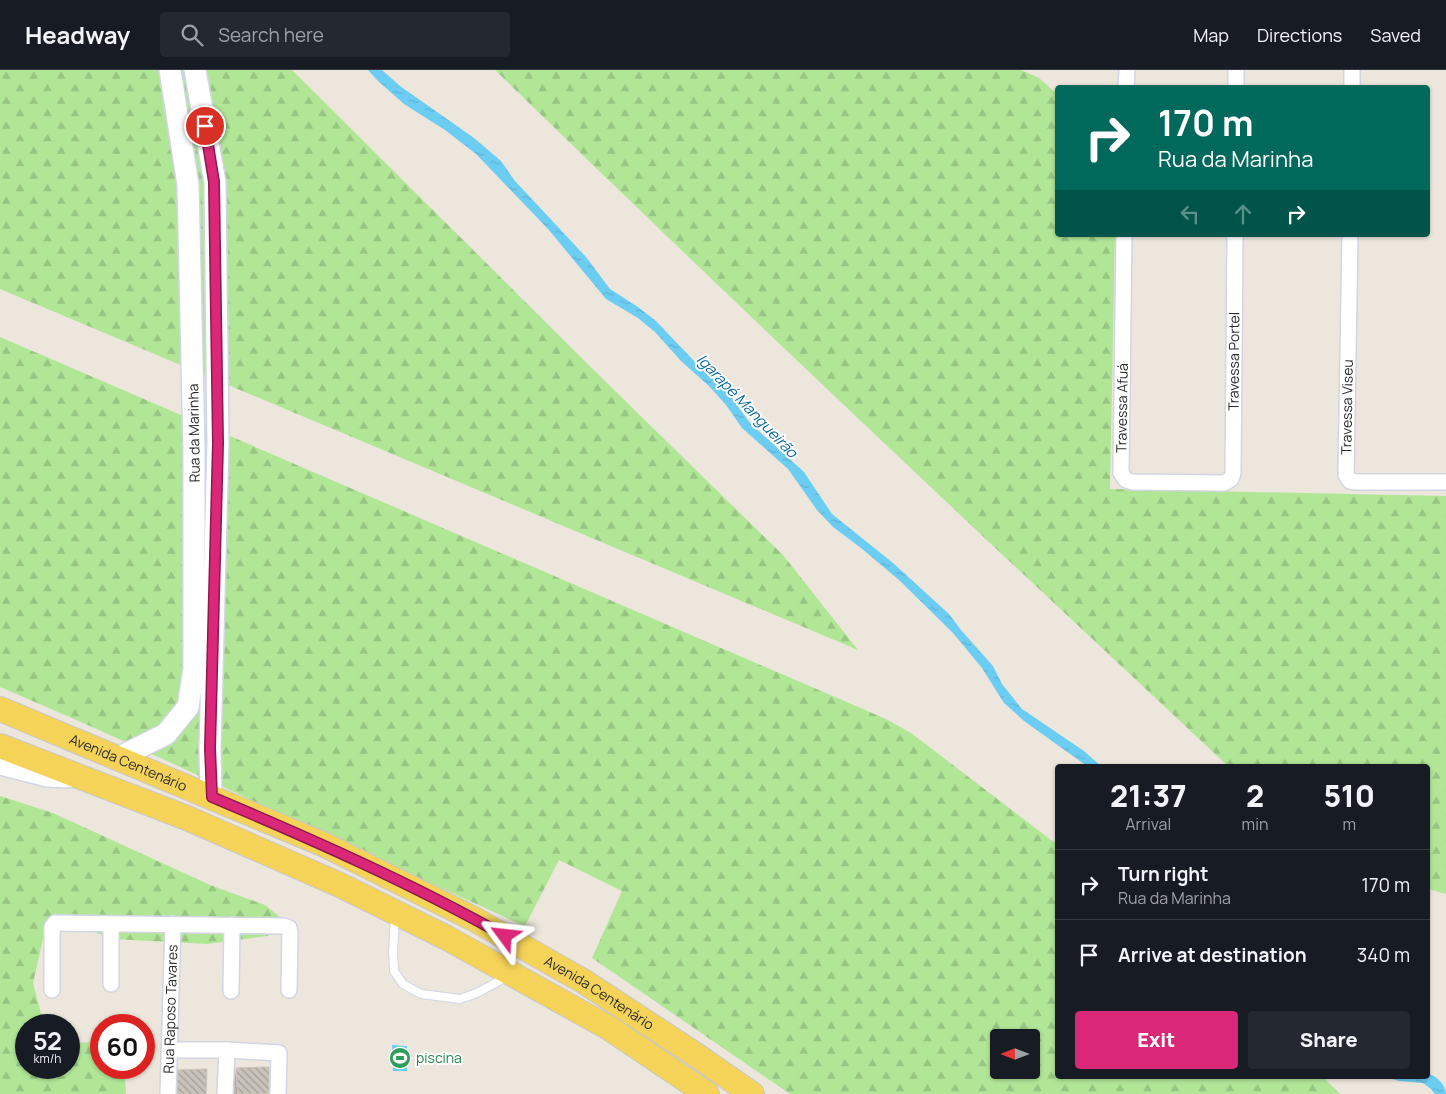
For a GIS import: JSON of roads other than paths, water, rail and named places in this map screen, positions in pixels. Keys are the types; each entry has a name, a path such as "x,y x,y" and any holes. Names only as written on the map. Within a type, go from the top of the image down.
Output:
{"main road":[{"name":"Rua da Marinha","path":"116,759 166,734 188,707 194,669 194,448 188,185 170,70"},
{"name":"Rua da Marinha","path":"195,70 214,182 218,443 210,748 212,797"},
{"name":"Avenida Centenário","path":"0,709 325,845 474,919 583,981 752,1094"},
{"name":"Avenida Centenário","path":"0,746 187,818 314,873 395,912 447,938 609,1028 707,1094"},
{"path":"0,764 48,776 83,777"}],"street":[{"path":"1126,70 1126,85"},
{"path":"1236,70 1236,85"},
{"path":"1352,70 1352,85"},
{"name":"Travessa Afuá","path":"1124,237 1121,473 1126,480 1132,482 1224,483"},
{"name":"Travessa Portel","path":"1224,483 1231,479 1233,473 1235,237"},
{"name":"Travessa Viseu","path":"1350,237 1346,475 1350,481 1356,482 1446,482"},
{"path":"52,990 53,924 284,926 289,928 290,932 289,990"},
{"path":"111,924 111,984"},
{"name":"Rua Raposo Tavares","path":"168,1094 173,924"},
{"path":"231,991 232,925"},
{"path":"169,1050 227,1050 279,1053 278,1094"},
{"path":"226,1094 227,1050"}],"lane":[{"path":"395,912 392,952 394,970 402,984 415,991 442,998 460,999 478,993 511,974"}],"water":[{"path":"368,70 382,70 400,86 474,138 501,161 515,181 586,257 610,289 656,321 695,362 721,383 750,423 804,472 832,514 893,563 949,614 993,666 1002,684 1022,709 1084,751 1099,764 1084,764 1024,721 1004,703 982,668 953,633 899,580 833,527 817,510 788,469 742,428 726,405 709,386 681,361 655,332 638,318 606,299 548,229 476,154 445,130 404,104"},
{"name":"piscina","path":"392,1045 407,1046 407,1071 393,1071"},
{"path":"1430,1075 1440,1081 1446,1094 1435,1094 1423,1083 1392,1079 1430,1079"}],"place":[{"name":"piscina","path":"400,1058"}],"water label":[{"name":"Igarapé Mangueirão","path":"747,406"}]}
